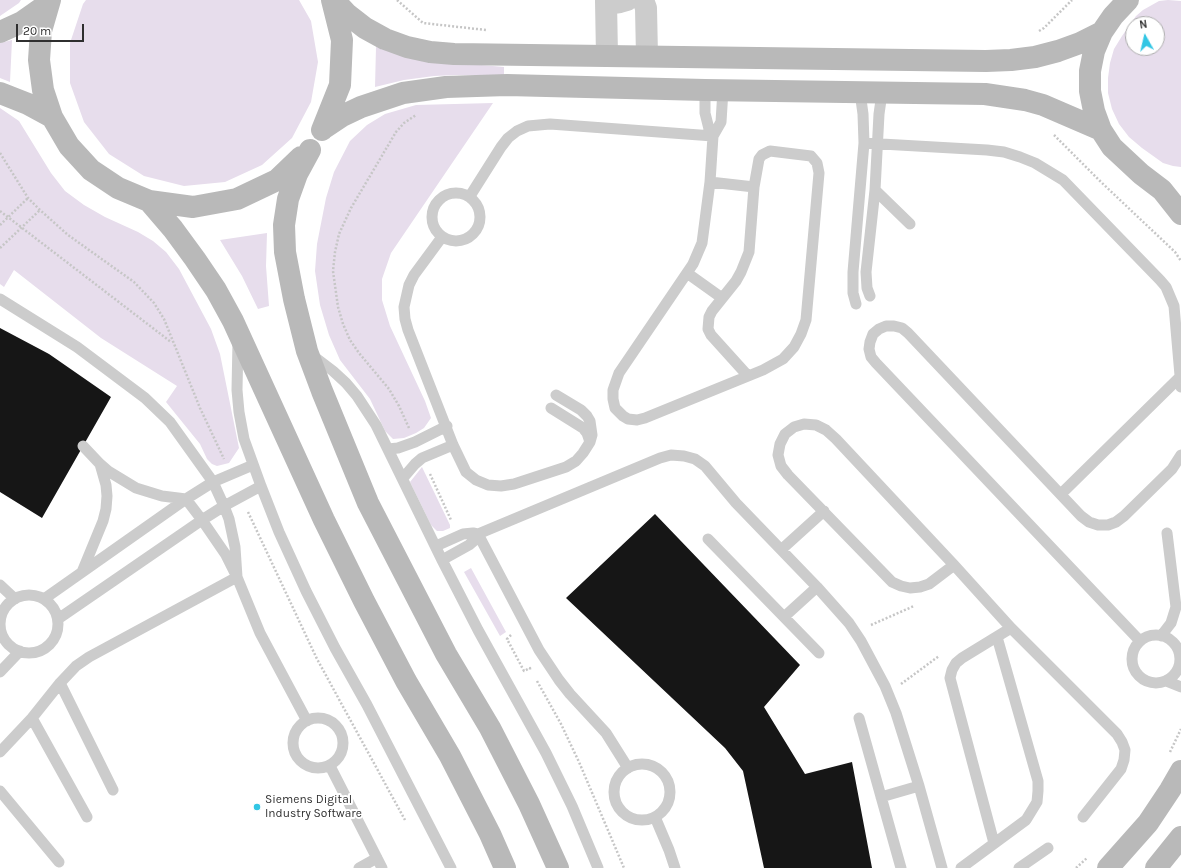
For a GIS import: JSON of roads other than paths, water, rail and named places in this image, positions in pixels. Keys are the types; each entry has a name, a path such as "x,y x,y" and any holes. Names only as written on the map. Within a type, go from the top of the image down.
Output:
{"street":[{"path":"333,0 347,14 365,28 385,39 407,48 454,54 998,61 1058,51 1102,32"},
{"path":"333,0 342,40 340,85 324,128 297,174 288,199 284,225 285,252 294,300 307,351 368,503 446,654 490,728 529,804 558,868"},
{"path":"607,56 613,0"},
{"path":"643,0 646,8 647,56"},
{"path":"1128,0 1112,16 1102,32 1094,51 1090,71 1090,91 1094,111 1101,130 1112,147 1126,161 1171,190 1181,214"},
{"path":"49,1 41,31 39,60 43,90 52,117 69,146 91,170 118,188 149,201 193,207 237,199 277,180 310,150"},
{"path":"0,32 22,22 49,1"},
{"path":"324,128 361,106 403,93 424,89 507,85 986,94 1005,96 1043,105 1101,130"},
{"path":"0,93 28,104 52,117"},
{"path":"149,201 173,229 216,290 238,333 324,520 360,594 406,681 450,756 490,834 505,868"},
{"path":"1108,868 1148,823 1181,771"},
{"path":"1148,823 1179,841 1156,868"}],"lane":[{"path":"713,136 705,113 714,90"},
{"path":"714,90 721,122 713,136 710,182 702,243 693,264 615,381 613,390 615,408 628,419 637,420 748,376 775,364 783,359 794,347 806,320 819,173 817,163 811,156 775,151 762,155 757,163 749,252 741,272 709,317 708,329 714,340 748,376"},
{"path":"856,304 853,293 853,272 864,143 863,114 860,92"},
{"path":"870,296 867,288 866,272 875,190 879,114 882,93"},
{"path":"470,196 508,138 517,131 528,126 550,124 713,136"},
{"path":"864,143 987,150 1004,152 1035,163 1063,180 1166,287 1174,306 1180,382 1061,494"},
{"path":"710,182 754,187"},
{"path":"875,190 910,224"},
{"path":"452,193 461,193 470,196 477,203 481,212 480,222 476,231 469,238 460,241 450,241 442,237 435,230 432,221 432,211 436,203 443,196 452,193"},
{"path":"442,237 414,275 409,285 404,307 408,330 453,445 466,472 482,483 501,486 514,484 566,467 576,461 590,442 592,435 590,421 587,416 556,395"},
{"path":"687,273 722,298"},
{"path":"0,299 77,347 145,398 170,422 213,482 224,506 229,519 235,547 237,577"},
{"path":"1140,641 876,363 871,357 869,349 873,334 886,326 902,328 908,333 1081,516 1089,522 1098,525 1108,525 1116,522 1172,469 1181,455"},
{"path":"238,333 236,367 239,412 244,439 279,532 306,591 335,648 367,705 451,868"},
{"path":"307,351 333,371 357,396 376,425 478,630 546,753 572,806 598,868"},
{"path":"551,408 583,428 587,433 590,442"},
{"path":"954,565 929,584 920,587 910,588 892,582 781,466 778,455 780,444 785,434 794,427 804,424 816,425 826,430 836,439 954,565 1011,628 1117,734 1122,742 1124,750 1124,760 1121,768 1084,816"},
{"path":"388,449 398,448 415,442 446,426"},
{"path":"403,478 422,458 453,445"},
{"path":"83,446 100,464 136,488 162,496 186,499 226,555 237,577 263,640 306,721"},
{"path":"442,560 469,545 478,534 660,458 672,455 684,456 705,466 736,503 782,549 849,622 872,660 885,686 901,728 942,868"},
{"path":"82,572 101,526 106,509 106,485 100,464"},
{"path":"44,599 186,499 213,482 253,464"},
{"path":"58,619 202,520 261,486"},
{"path":"782,549 824,511"},
{"path":"436,546 468,533 478,534"},
{"path":"478,534 539,650 566,689 606,733 628,768"},
{"path":"1161,636 1171,623 1176,607 1168,534"},
{"path":"708,539 819,653"},
{"path":"0,752 32,718 60,683 76,666 237,577"},
{"path":"0,584 14,599"},
{"path":"784,617 817,587"},
{"path":"24,595 44,599 53,607 58,619 57,634 48,646 35,652 20,651 6,640 1,632 3,613 14,599 24,595"},
{"path":"994,843 950,678 956,663 1011,628"},
{"path":"1154,635 1161,636 1168,638 1174,643 1178,648 1180,658 1177,672 1166,681 1156,683 1147,681 1139,676 1134,668 1132,658 1134,649 1140,641 1146,637 1154,635"},
{"path":"961,868 1026,820 1037,802 1038,781 997,637"},
{"path":"0,672 20,651"},
{"path":"1166,681 1181,687"},
{"path":"60,683 113,790"},
{"path":"32,718 87,817"},
{"path":"315,718 324,718 332,722 338,728 344,745 341,753 330,766 320,768 310,767 301,762 295,755 292,745 294,735 298,727 306,721 315,718"},
{"path":"859,718 901,868"},
{"path":"636,765 650,766 661,771 667,779 670,787 668,800 662,811 655,817 647,820 630,818 617,806 614,797 616,780 621,773 628,768 636,765"},
{"path":"330,766 380,863 359,868"},
{"path":"881,797 919,786"},
{"path":"0,791 59,862"},
{"path":"655,817 675,868"},
{"path":"1019,868 1048,848"}],"place":[{"name":"Siemens Digital Industry Software","path":"257,807"}]}
